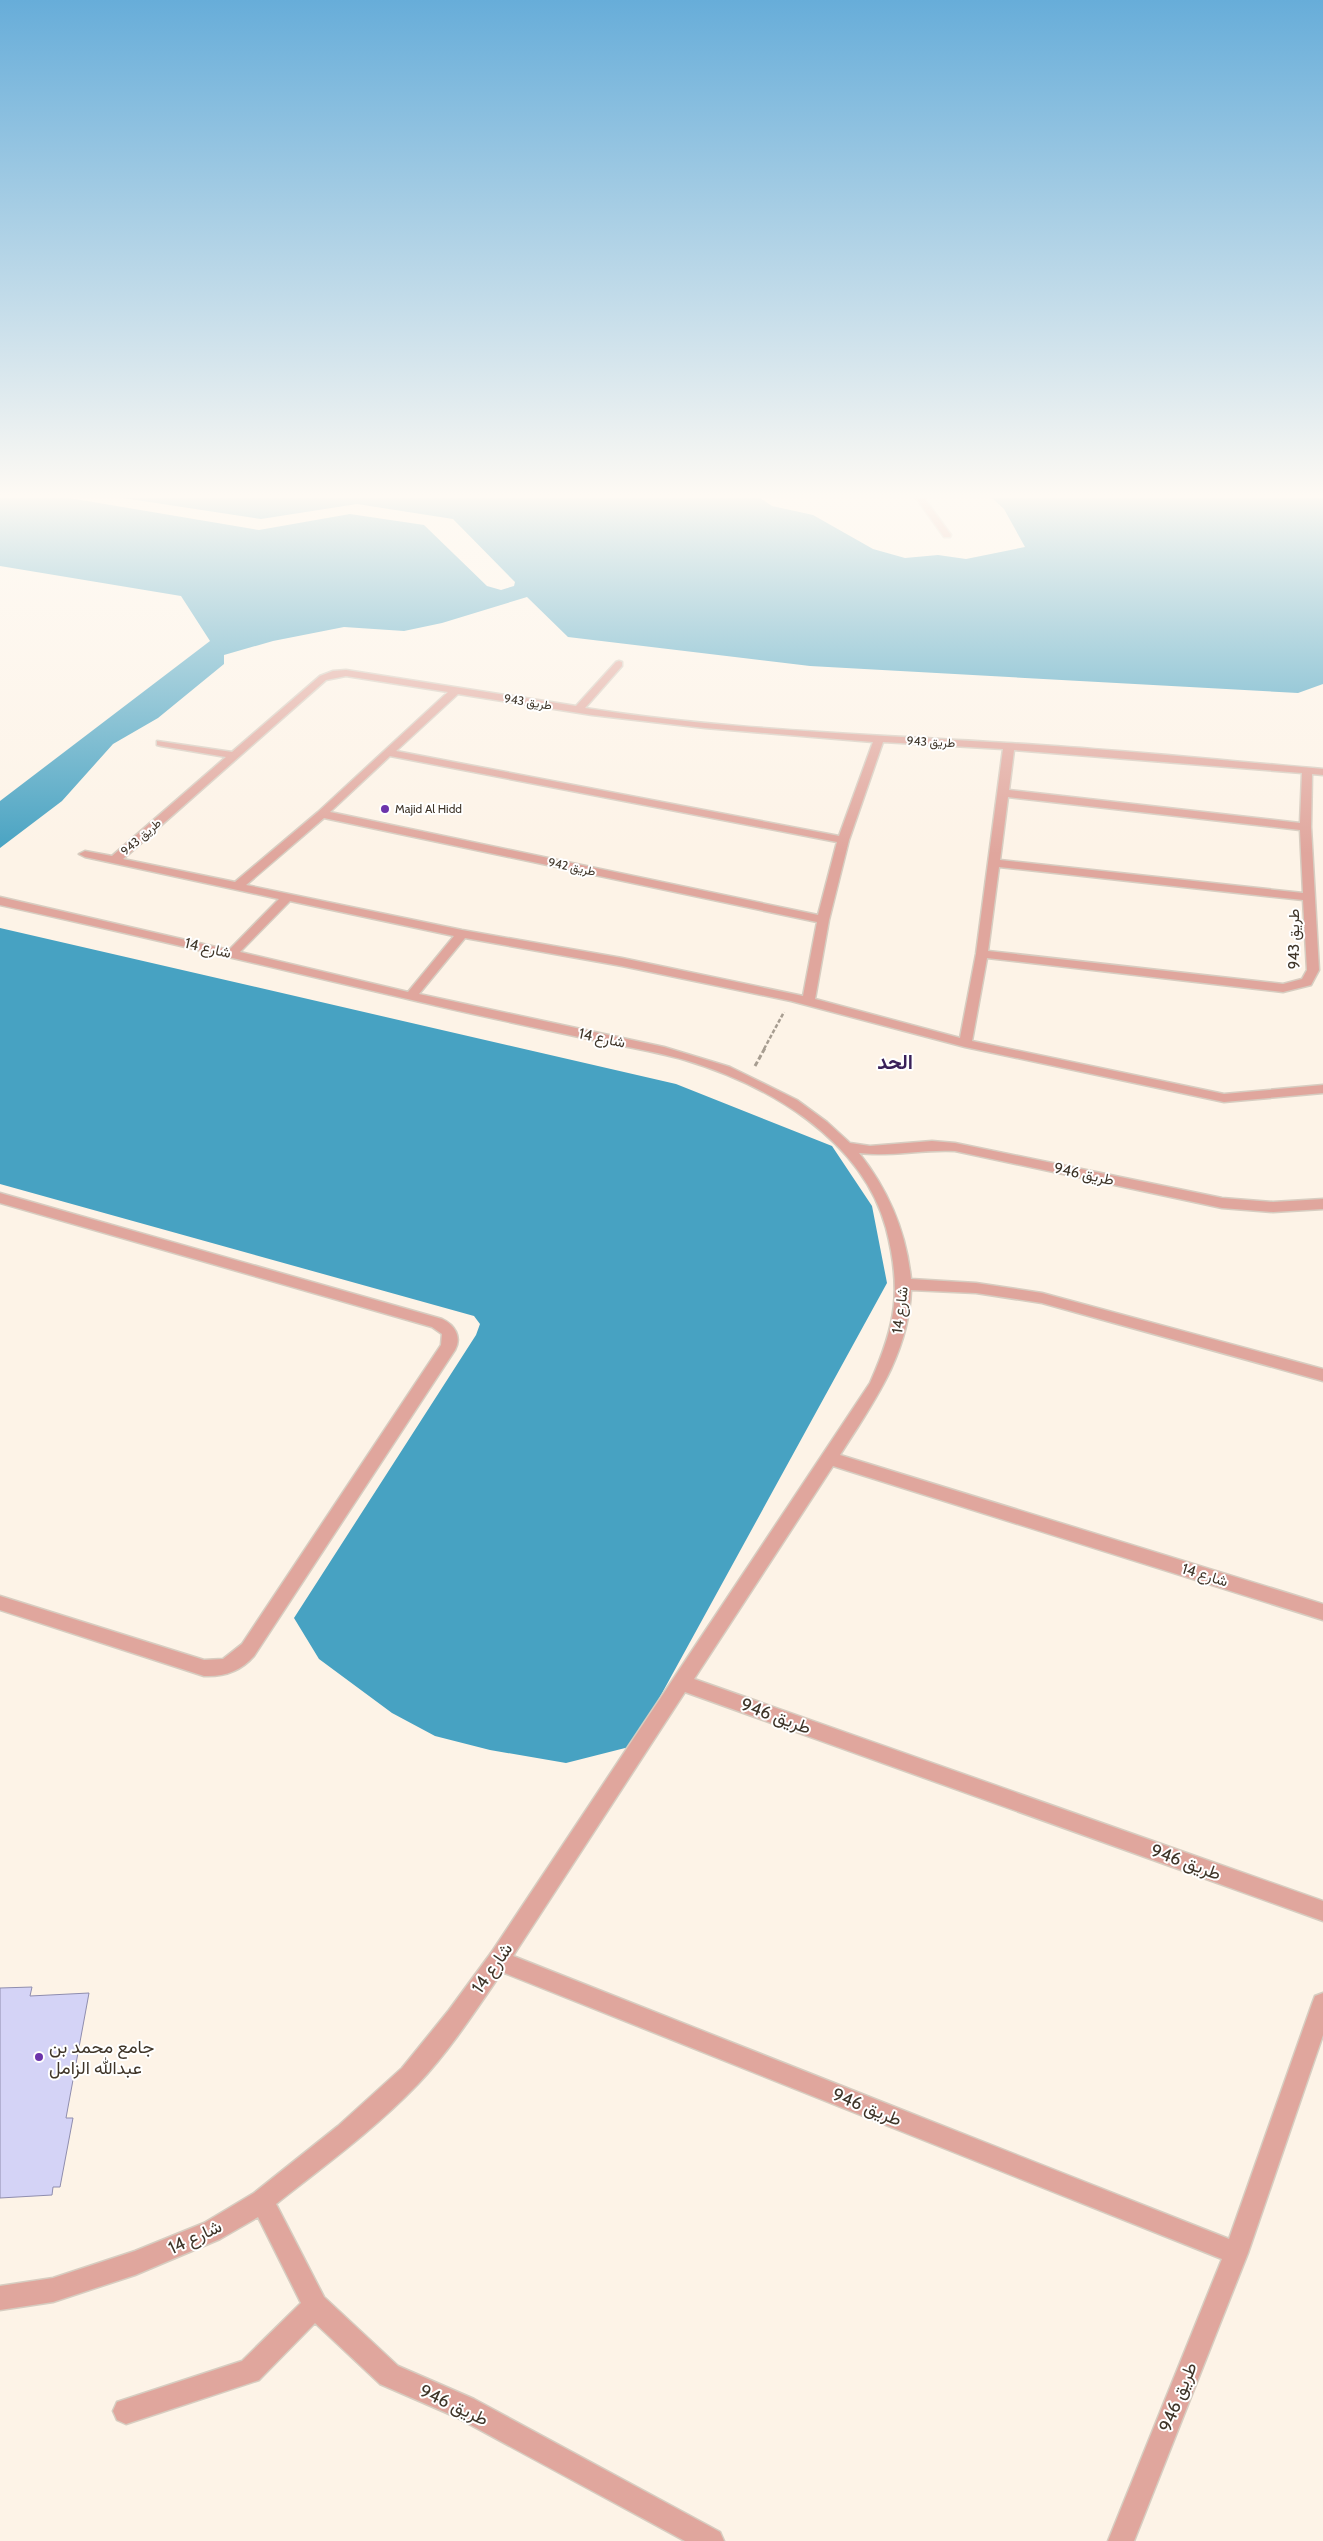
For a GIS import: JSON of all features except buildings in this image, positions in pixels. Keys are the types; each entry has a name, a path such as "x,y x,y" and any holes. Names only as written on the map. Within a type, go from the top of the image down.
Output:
{"street":[{"path":"578,710 619,664"},
{"name":"طريق 943","path":"116,859 323,678 333,674 346,673 578,710 705,725 879,739 1009,746 1323,772"},
{"path":"239,886 322,814 455,690"},
{"path":"808,1001 823,920 843,840 879,739"},
{"path":"160,743 236,756"},
{"path":"965,1043 982,954 1009,746"},
{"path":"389,753 843,840"},
{"name":"طريق 943","path":"982,954 1283,988 1307,982 1318,971 1305,827 1307,772"},
{"path":"1003,793 1305,827"},
{"name":"طريق 942","path":"322,814 823,920"},
{"name":"طريق 943","path":"86,854 462,934 622,962 792,997 965,1043 1224,1098 1323,1089"},
{"name":"طريق 943","path":"993,863 1310,897"},
{"path":"232,954 288,896"},
{"name":"شارع 14","path":"0,901 411,996 692,1058 748,1080 805,1112 846,1146 867,1171 882,1194 896,1228 904,1284 901,1318 893,1350 877,1385 498,1960 457,2018 410,2076 346,2134 262,2201 212,2231 136,2263 53,2290 0,2298"},
{"path":"411,996 462,934"},
{"name":"طريق 946","path":"846,1146 870,1150 932,1145 955,1147 1222,1203 1273,1207 1323,1204"},
{"path":"0,1198 437,1323 448,1330 451,1335 449,1346 254,1642 242,1658 233,1664 224,1668 204,1668 0,1603"},
{"path":"904,1284 976,1288 1042,1298 1323,1376"},
{"name":"شارع 14","path":"828,1458 1323,1612"},
{"name":"طريق 946","path":"681,1682 1323,1911"},
{"name":"طريق 946","path":"498,1960 1236,2253"},
{"name":"طريق 946","path":"1121,2541 1236,2253 1323,2004"},
{"name":"طريق 946","path":"262,2201 315,2306 389,2376 465,2408 711,2541"},
{"path":"126,2411 250,2371 315,2306"}],"path":[{"path":"748,1080 792,997"}],"water":[{"path":"194,617 463,617 404,631 344,627 273,641 224,655 224,664 158,718 113,744 62,801 0,848 0,801 210,641"},
{"path":"547,617 1323,617 1323,684 1298,693 810,666 568,637"},
{"path":"0,928 676,1084 832,1146 872,1206 887,1283 633,1746 566,1763 490,1750 435,1736 392,1713 319,1659 294,1618 476,1335 480,1324 474,1316 0,1184"}],"place":[{"name":"Majid Al Hidd","path":"385,809"},
{"name":"جامع محمد بن عبدالله الزامل","path":"39,2057"}],"district":[{"name":"الحد","path":"895,1062"}]}
